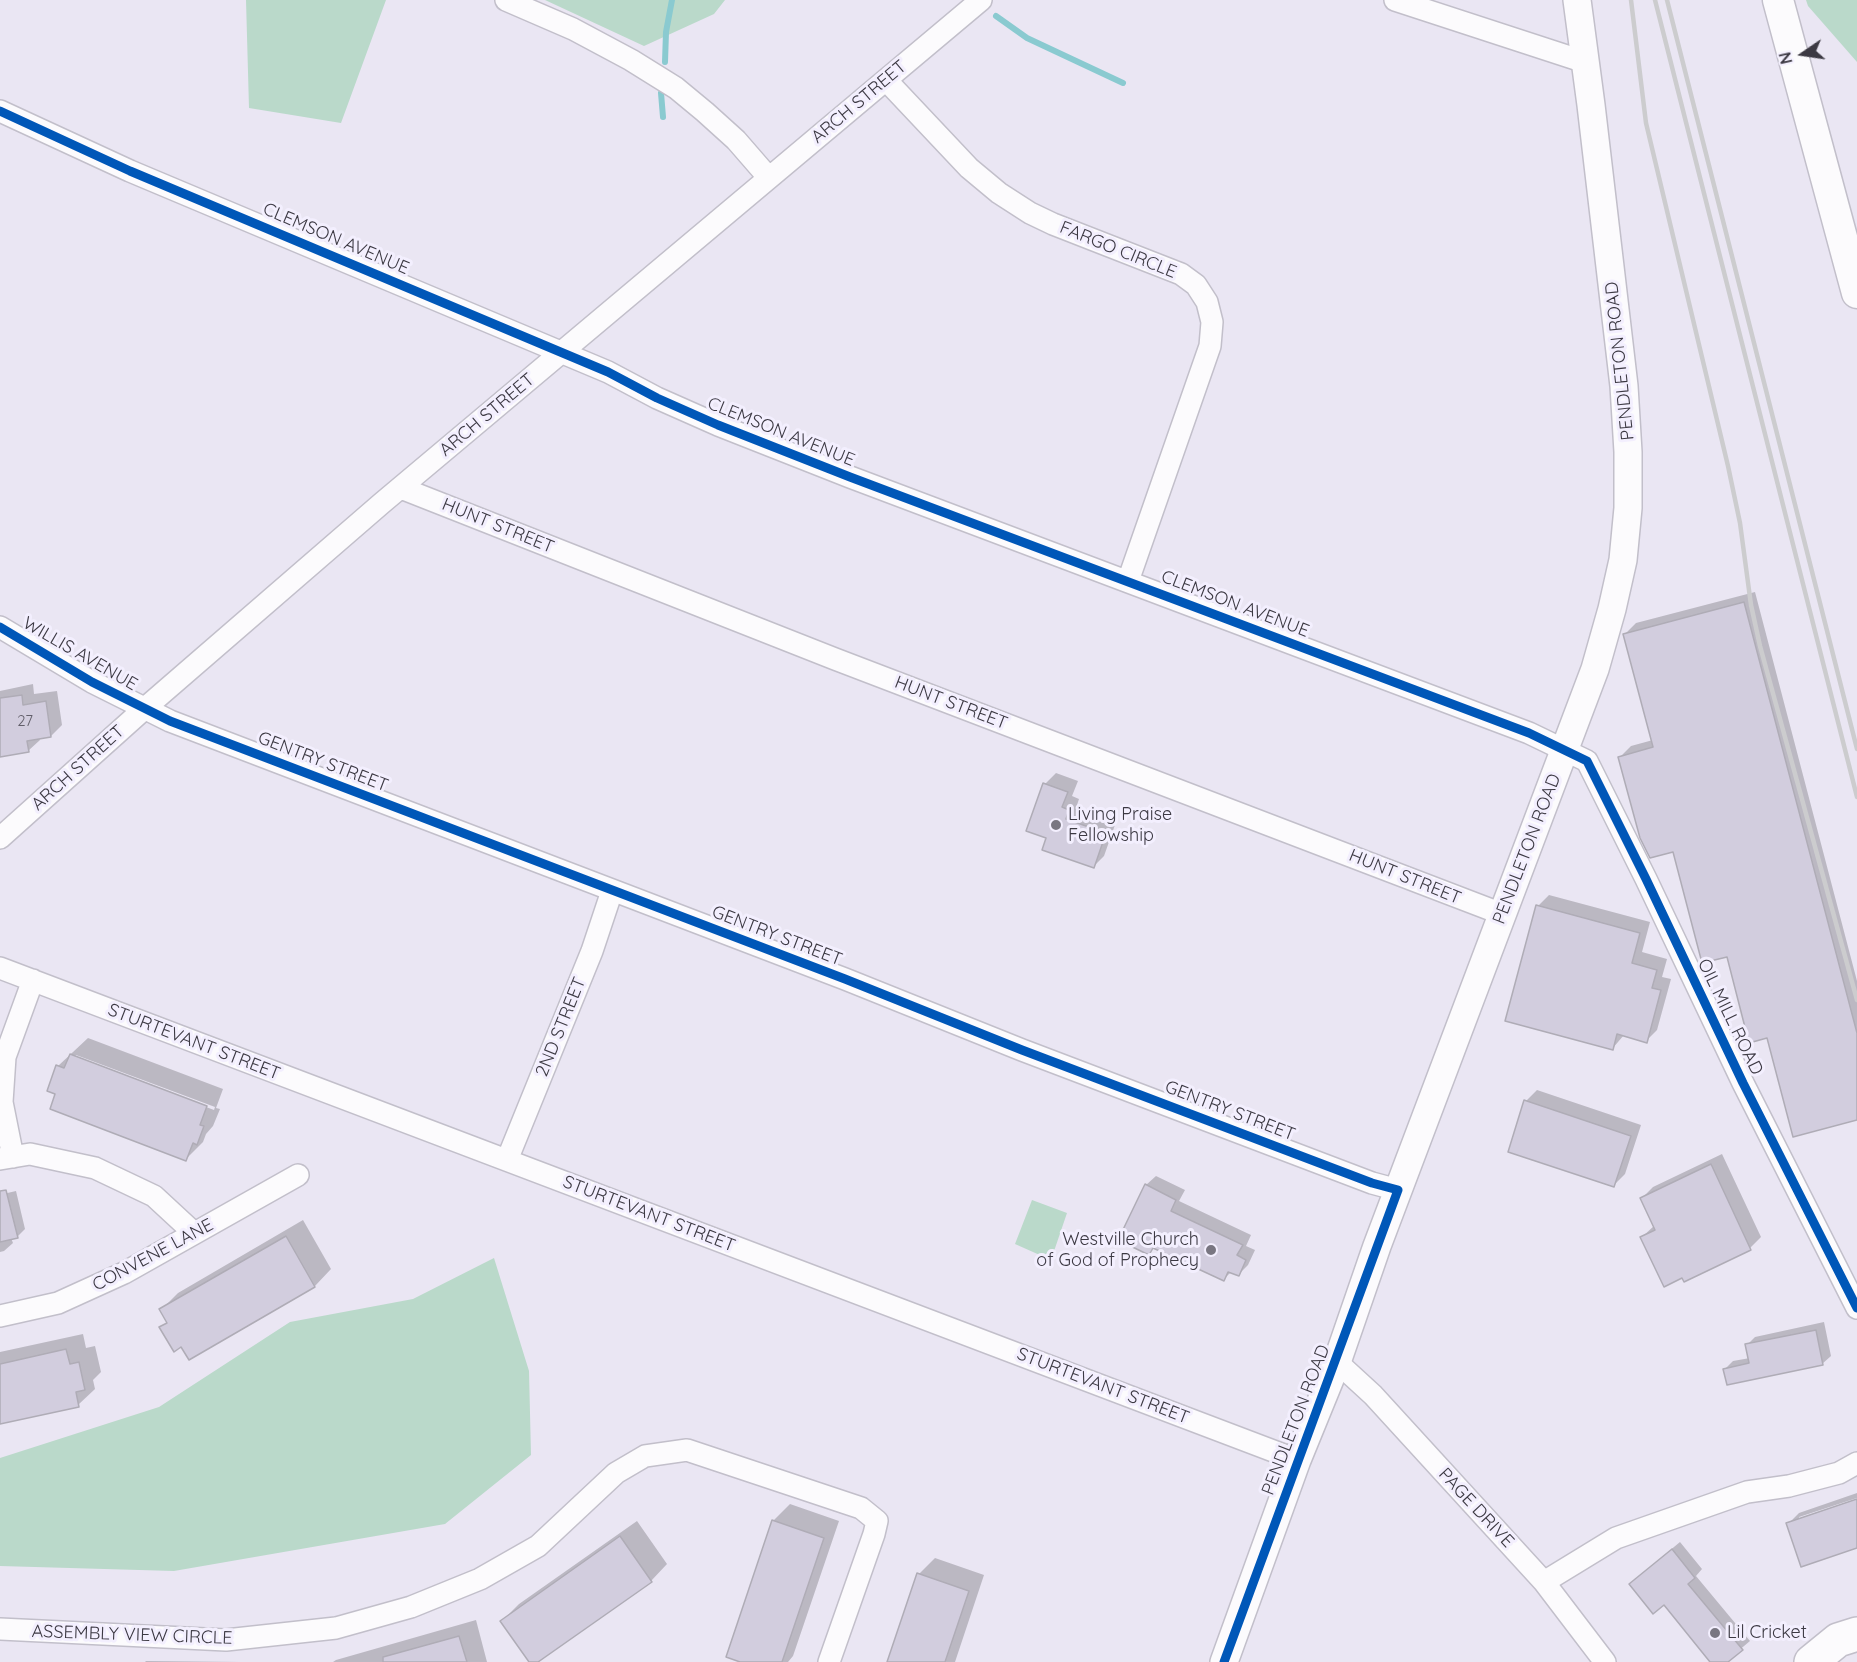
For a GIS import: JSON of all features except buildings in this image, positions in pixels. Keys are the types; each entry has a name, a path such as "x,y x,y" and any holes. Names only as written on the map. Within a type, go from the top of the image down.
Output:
{"highway":[{"path":"1810,1662 1838,1640 1857,1634"}],"main road":[{"path":"1778,0 1857,293"}],"street":[{"path":"506,0 573,29 631,60 676,88 736,140 769,178"},
{"name":"ARCH STREET","path":"0,838 144,709 401,488 981,0"},
{"path":"1395,0 1585,62"},
{"name":"PENDLETON ROAD","path":"1224,1662 1297,1460 1336,1362 1398,1190 1595,669 1623,560 1628,508 1628,452 1624,386 1577,0"},
{"name":"FARGO CIRCLE","path":"886,80 969,168 999,193 1030,213 1053,224 1181,274 1196,285 1207,302 1212,322 1210,346 1128,581"},
{"name":"CLEMSON AVENUE","path":"0,111 123,168 608,372 657,398 718,425 1529,733 1565,749"},
{"name":"HUNT STREET","path":"401,488 846,663 1502,914"},
{"name":"WILLIS AVENUE","path":"0,627 92,682 144,709"},
{"name":"GENTRY STREET","path":"144,709 181,726 1033,1054 1372,1183 1398,1190"},
{"name":"OIL MILL ROAD","path":"1565,749 1587,761 1724,1044 1857,1308"},
{"name":"2ND STREET","path":"507,1160 592,951 612,891"},
{"name":"STURTEVANT STREET","path":"0,968 1297,1460"},
{"path":"33,981 5,1056 2,1102 6,1158 30,1155 95,1168 154,1196 194,1233"},
{"name":"CONVENE LANE","path":"0,1316 58,1303 124,1273 298,1174"},
{"name":"PAGE DRIVE","path":"1336,1362 1373,1395 1544,1582 1605,1662"},
{"name":"ASSEMBLY VIEW CIRCLE","path":"0,1629 226,1640 336,1628 411,1607 480,1579 538,1546 616,1473 645,1456 687,1450 861,1508 877,1521 828,1662"},
{"path":"1544,1582 1616,1538 1747,1492 1789,1486 1839,1473 1857,1463"}],"green space":[{"path":"246,0 386,0 341,123 249,108"},
{"path":"545,0 725,0 714,14 644,46"},
{"path":"1806,0 1857,0 1857,62 1808,6"},
{"path":"1032,1200 1067,1213 1051,1260 1015,1244"},
{"path":"494,1258 529,1371 531,1455 445,1524 174,1571 0,1566 0,1458 159,1407 290,1322 413,1299"}],"waterway":[{"path":"665,62 666,32 672,0"},
{"path":"996,16 1027,38 1123,83"},
{"path":"661,93 663,117"}],"railway":[{"path":"1631,0 1646,123 1728,466 1740,523 1751,605 1760,646 1857,1000"},
{"path":"1655,0 1857,797"},
{"path":"1667,0 1857,749"}],"cycle path":[{"path":"0,111 130,171 608,372 657,398 718,425 1529,733 1587,761 1743,1083 1857,1308"},
{"path":"0,627 92,682 170,721 845,979 1022,1050 1372,1183 1398,1190 1224,1662"}],"place":[{"name":"Living Praise Fellowship","path":"1056,825"},
{"name":"Westville Church of God of Prophecy","path":"1211,1250"},
{"name":"Lil Cricket","path":"1715,1633"}]}
